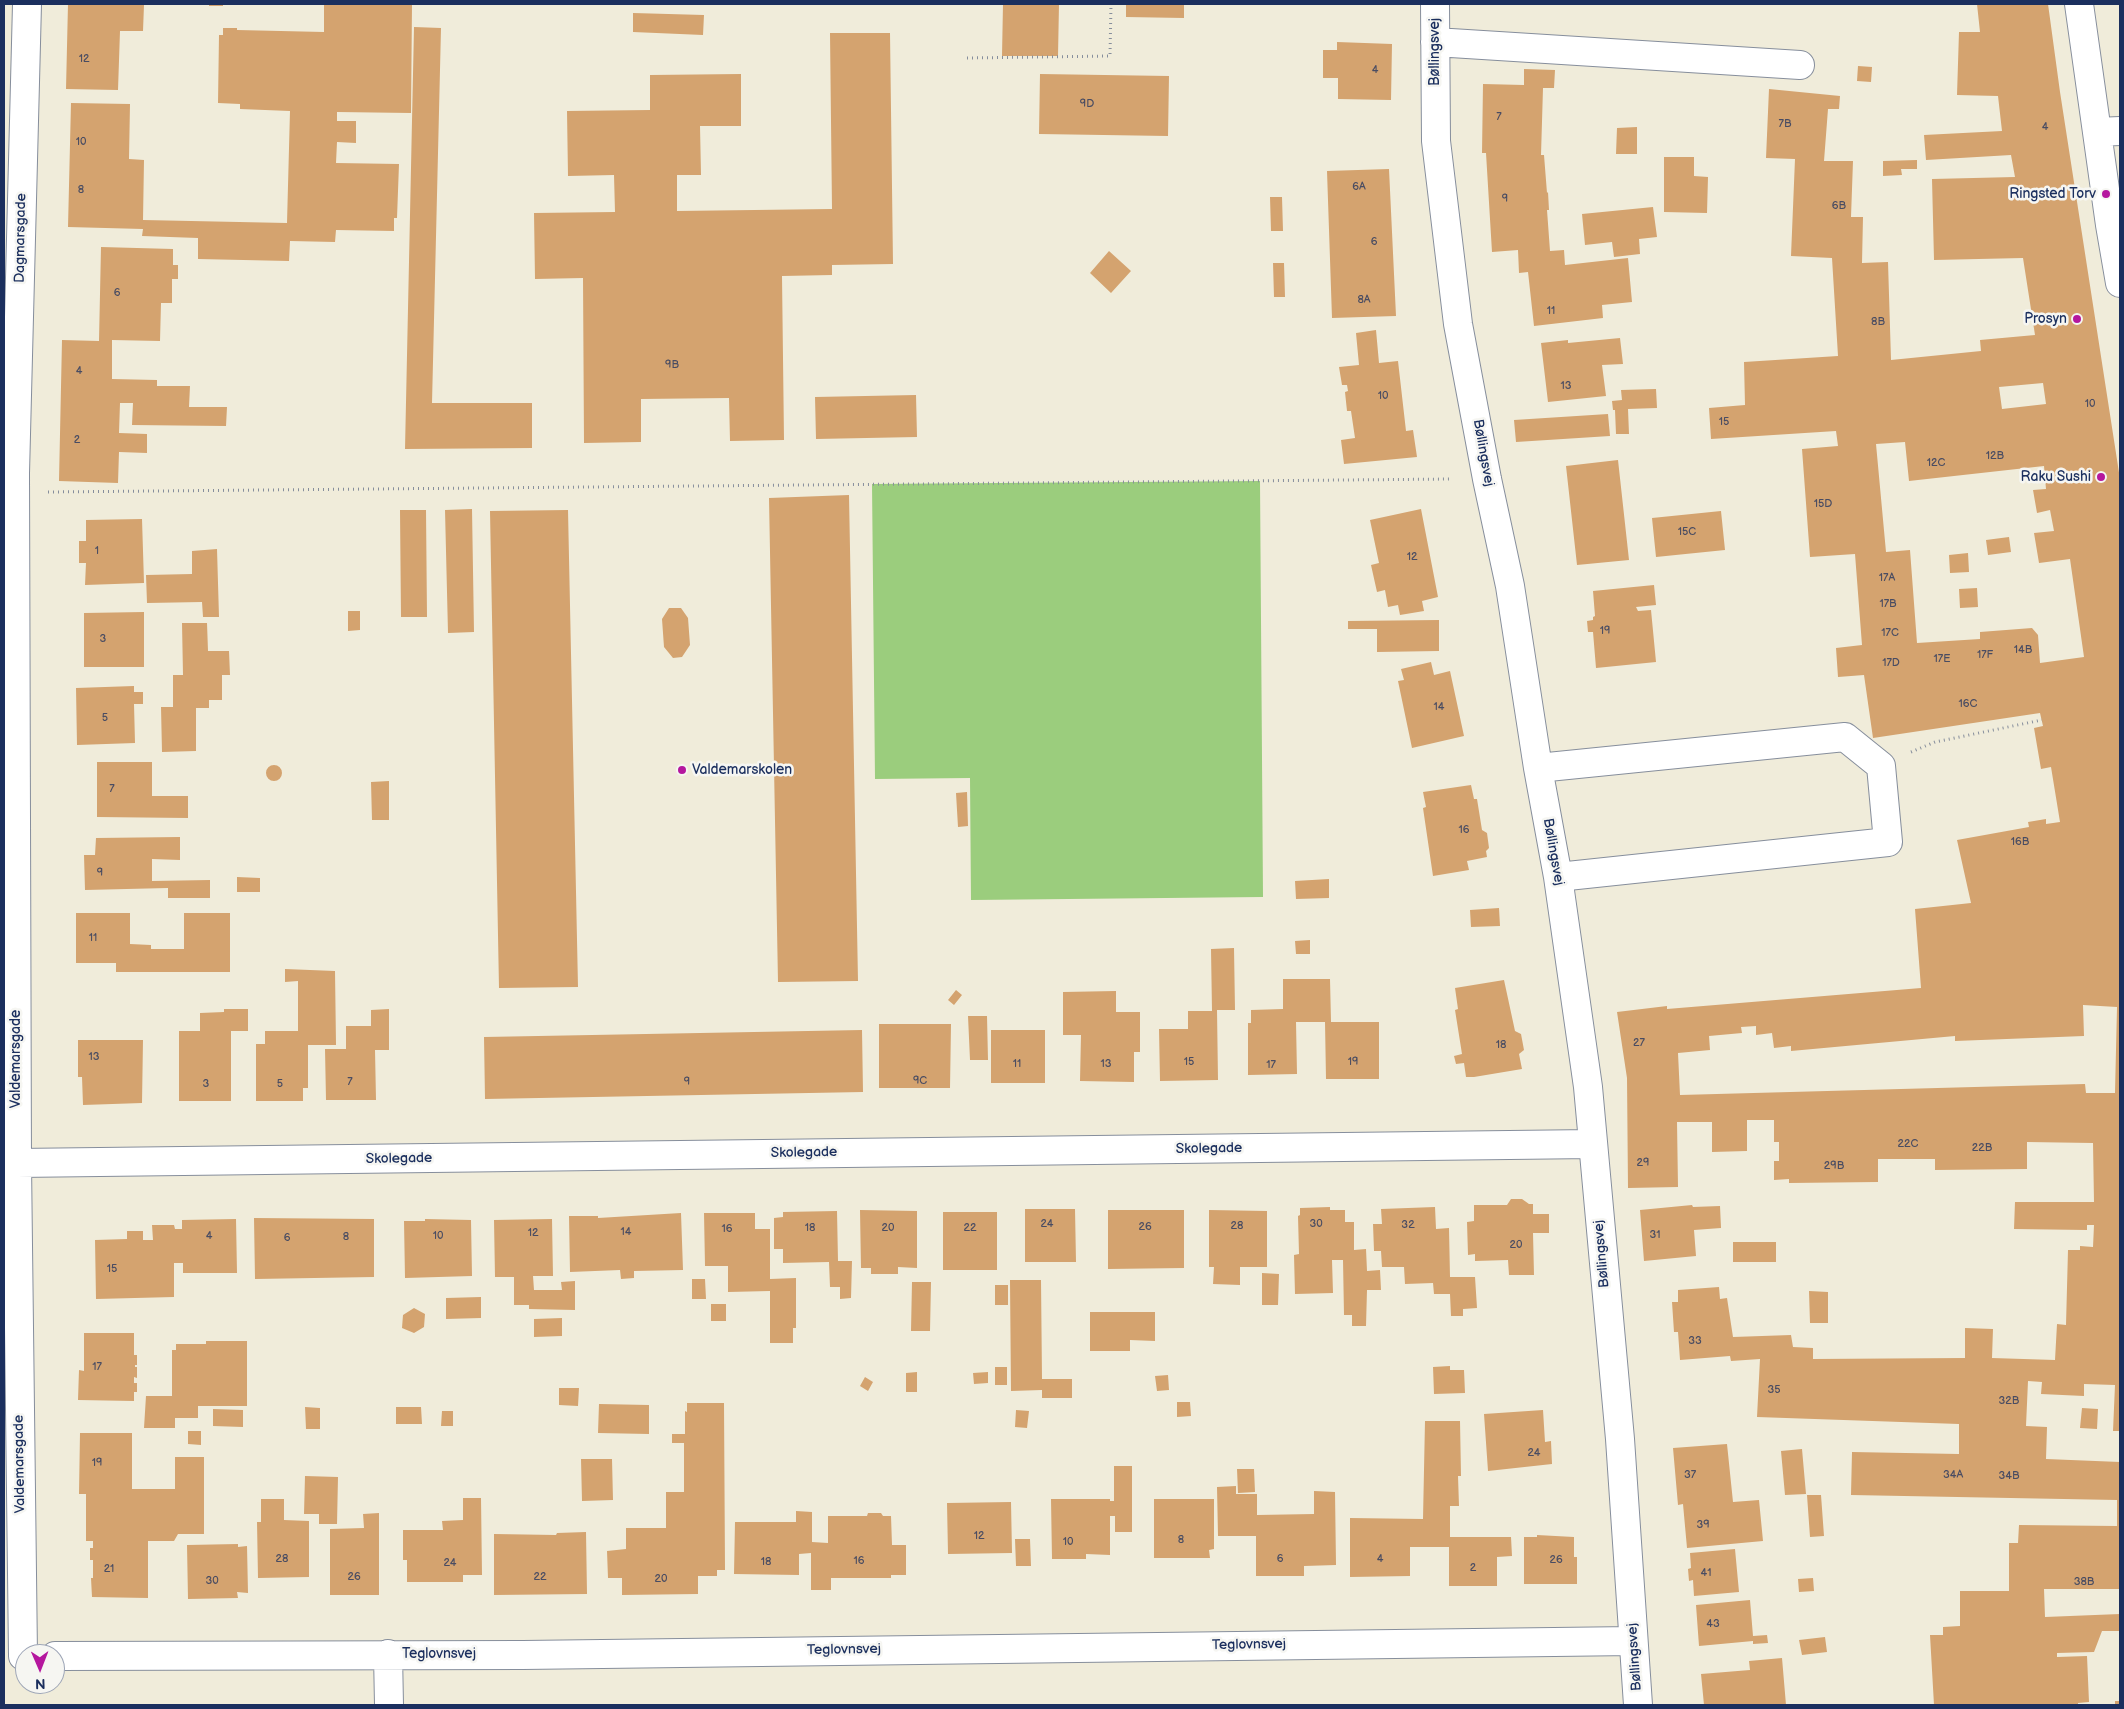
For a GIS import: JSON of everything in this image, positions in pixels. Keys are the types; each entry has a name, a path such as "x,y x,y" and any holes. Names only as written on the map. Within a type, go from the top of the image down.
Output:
{"street":[{"name":"Dagmarsgade","path":"11,479 27,4"},
{"name":"Bøllingsvej","path":"1435,4 1436,141 1458,324 1487,478 1510,586 1538,768 1558,877 1586,1077 1620,1439 1638,1705"},
{"path":"2079,4 2109,131 2120,282"},
{"path":"1435,42 1800,66"},
{"name":"Valdemarsgade","path":"11,479 17,1644"},
{"path":"1538,768 1845,737 1881,766 1888,842 1558,877"},
{"name":"Skolegade","path":"16,1163 1592,1144"},
{"name":"Teglovnsvej","path":"65,1656 523,1655 1633,1641"},
{"path":"388,1654 389,1705"}],"path":[{"path":"967,58 1110,56 1111,4"},
{"path":"11,479 1487,478"},
{"path":"1881,766 1935,742 2042,720"}],"green space":[{"path":"1260,481 1263,897 971,900 970,778 875,779 872,484"}],"building":[{"path":"68,4 144,5 143,31 120,31 118,90 66,89"},
{"path":"209,4 223,4 223,6 209,6"},
{"path":"324,4 412,4 411,113 337,112 337,121 356,121 356,143 337,142 336,163 399,164 397,218 394,218 394,231 336,230 335,242 290,241 289,261 198,259 198,238 142,236 143,229 68,227 71,103 130,104 129,159 144,160 143,220 287,223 290,111 240,109 240,104 218,103 219,35 223,35 223,28 324,32"},
{"path":"1003,4 1059,4 1058,56 1002,56"},
{"path":"1126,4 1184,4 1184,18 1126,17"},
{"path":"1977,4 2048,4 2120,479 2120,1431 2113,1431 2115,1385 2084,1384 2084,1396 2041,1394 2042,1382 2028,1381 2026,1426 2047,1427 2046,1459 2120,1462 2120,1589 2044,1589 2045,1617 2120,1614 2120,1631 2102,1631 2094,1652 2057,1653 2057,1657 2087,1656 2089,1702 2078,1703 2078,1705 1934,1705 1930,1635 1943,1635 1943,1627 1960,1626 1960,1591 2009,1591 2009,1543 2018,1543 2019,1525 2117,1526 2117,1500 1851,1495 1852,1452 1959,1454 1959,1424 1757,1417 1760,1359 1731,1361 1730,1356 1680,1360 1678,1332 1674,1332 1672,1302 1678,1302 1678,1290 1719,1287 1720,1299 1727,1298 1733,1337 1791,1335 1793,1347 1813,1348 1813,1359 1965,1358 1965,1328 1993,1329 1992,1358 2055,1360 2057,1324 2066,1325 2068,1250 2080,1250 2080,1246 2093,1247 2094,1225 2087,1225 2087,1230 2014,1229 2015,1202 2094,1202 2093,1143 2027,1142 2027,1169 1935,1170 1935,1159 1878,1159 1878,1182 1789,1183 1789,1179 1774,1180 1774,1161 1779,1161 1779,1142 1774,1142 1774,1120 1747,1120 1747,1151 1712,1152 1712,1122 1677,1122 1678,1187 1628,1188 1627,1078 1617,1012 1667,1006 1667,1009 1921,988 1915,909 1971,903 1957,840 2029,827 2028,822 2046,819 2046,824 2060,822 2051,767 2041,769 2034,728 2043,726 2040,713 1873,738 1864,675 1838,677 1836,648 1862,645 1855,554 1810,557 1802,449 1838,446 1836,431 1711,439 1709,408 1745,405 1744,362 1838,356 1832,258 1791,256 1795,159 1766,158 1769,89 1840,96 1839,109 1828,109 1824,161 1853,161 1851,217 1863,217 1862,263 1888,262 1891,360 1981,351 1980,340 2035,335 2023,258 1934,260 1932,179 2015,177 2011,155 1926,160 1924,135 2002,131 1998,96 1957,95 1959,32 1980,32","holes":["2043,383 2046,404 2002,409 1999,387","1905,442 1909,481 2044,466 2046,489 2033,490 2037,513 2050,510 2054,531 2034,533 2039,563 2070,559 2084,657 2040,663 2038,635 2032,628 1980,632 1980,639 1917,643 1910,550 1886,552 1876,444","2083,1005 2117,1007 2115,1093 2086,1093 2085,1084 1680,1095 1678,1053 1710,1050 1709,1036 1742,1033 1741,1027 1756,1026 1756,1035 1772,1033 1774,1048 1791,1046 1791,1051 1955,1036 1955,1041 2084,1036"]},
{"path":"633,13 704,15 703,35 633,32"},
{"path":"414,27 441,28 432,403 532,403 532,448 405,449"},
{"path":"830,33 890,33 893,264 832,265 832,275 782,276 784,440 730,441 729,398 641,399 641,442 584,443 583,278 535,279 534,213 615,212 614,175 568,176 567,111 650,110 650,75 741,74 741,126 700,126 701,175 677,175 677,211 832,209"},
{"path":"1337,42 1392,44 1391,100 1338,99 1338,78 1323,78 1323,50 1337,50"},
{"path":"1858,66 1872,67 1871,82 1857,81"},
{"path":"1524,69 1555,70 1554,88 1543,88 1541,155 1544,155 1548,192 1549,210 1547,210 1550,251 1564,250 1565,265 1628,258 1632,302 1602,305 1603,318 1534,326 1528,272 1519,273 1518,250 1492,252 1486,153 1482,153 1483,84 1524,85"},
{"path":"1040,74 1169,76 1168,136 1039,134"},
{"path":"1637,127 1637,154 1616,154 1617,128"},
{"path":"1664,157 1694,157 1694,176 1708,177 1707,213 1664,212"},
{"path":"1917,160 1917,169 1901,169 1902,175 1883,176 1883,161"},
{"path":"1389,169 1396,316 1332,318 1327,171"},
{"path":"1270,197 1282,197 1283,231 1271,231"},
{"path":"1653,207 1657,237 1639,239 1640,254 1614,257 1612,242 1585,245 1582,214"},
{"path":"101,247 173,249 173,265 178,265 178,279 172,279 172,303 161,303 160,341 112,340 112,379 157,380 157,386 190,386 189,407 227,407 226,426 132,425 133,403 120,403 119,433 147,434 147,453 119,452 118,483 59,481 62,340 99,341"},
{"path":"1109,251 1131,271 1111,293 1090,273"},
{"path":"1273,263 1284,263 1285,297 1274,297"},
{"path":"1376,330 1379,363 1398,361 1406,431 1413,430 1417,457 1344,464 1341,440 1355,438 1351,411 1347,411 1345,392 1348,391 1347,385 1342,385 1339,367 1359,365 1356,333"},
{"path":"1620,338 1623,364 1602,365 1606,396 1548,402 1541,343 1568,340 1568,343"},
{"path":"1656,389 1657,408 1628,409 1629,434 1616,434 1615,410 1613,410 1612,401 1622,400 1621,390"},
{"path":"916,395 917,437 816,439 815,397"},
{"path":"1608,414 1610,436 1516,442 1514,420"},
{"path":"1618,460 1629,560 1577,565 1566,466"},
{"path":"849,495 858,981 778,982 769,498"},
{"path":"472,509 474,632 448,633 445,510"},
{"path":"1421,509 1438,597 1422,601 1424,611 1400,615 1398,605 1388,607 1385,590 1377,592 1371,565 1379,563 1370,520"},
{"path":"400,510 426,510 427,617 401,617"},
{"path":"568,510 578,987 499,988 490,511"},
{"path":"1721,511 1725,550 1656,557 1652,518"},
{"path":"142,519 144,583 85,585 86,563 79,563 79,541 86,541 86,520"},
{"path":"2009,537 2011,552 1988,555 1986,540"},
{"path":"217,549 219,617 203,617 202,602 147,603 146,575 192,574 192,551"},
{"path":"1968,553 1969,572 1950,573 1949,555"},
{"path":"1654,585 1656,605 1636,607 1638,611 1651,610 1656,662 1596,668 1593,632 1588,632 1587,621 1593,620 1595,616 1593,591"},
{"path":"1977,588 1978,607 1960,608 1959,589"},
{"path":"669,608 681,608 688,618 690,645 682,657 673,658 664,647 662,619"},
{"path":"348,611 360,611 360,630 348,631"},
{"path":"144,612 144,667 84,667 84,613"},
{"path":"1439,620 1439,651 1377,652 1377,629 1348,629 1348,621"},
{"path":"182,623 207,623 208,651 229,651 230,675 222,675 222,700 209,700 209,708 196,708 196,751 162,752 161,707 173,707 173,675 183,675"},
{"path":"1431,662 1434,675 1450,671 1464,736 1412,748 1398,681 1404,680 1401,669"},
{"path":"134,686 134,692 143,692 143,704 134,704 135,743 77,745 76,688"},
{"path":"97,762 152,762 152,796 188,796 188,818 97,817"},
{"path":"274,765 282,773 274,781 266,773"},
{"path":"389,781 389,820 372,820 371,782"},
{"path":"1471,785 1474,799 1477,799 1482,830 1487,833 1489,848 1486,851 1487,857 1467,861 1469,870 1433,876 1423,808 1426,807 1423,792"},
{"path":"967,792 968,826 958,827 956,793"},
{"path":"180,837 180,860 152,859 152,881 210,880 210,898 168,898 168,888 85,890 84,855 95,855 96,838"},
{"path":"237,877 260,878 260,892 237,892"},
{"path":"1329,879 1329,898 1296,899 1295,881"},
{"path":"1499,908 1500,926 1471,927 1470,910"},
{"path":"76,913 130,913 130,944 151,945 151,949 184,949 184,913 230,913 230,972 116,972 116,963 76,963"},
{"path":"1310,940 1310,954 1296,954 1295,941"},
{"path":"1234,948 1235,1010 1217,1010 1218,1080 1160,1081 1159,1029 1188,1029 1188,1011 1212,1011 1211,949"},
{"path":"285,969 335,971 336,1045 308,1045 308,1088 303,1088 303,1101 256,1101 256,1044 265,1044 265,1031 298,1031 298,981 285,982"},
{"path":"1283,979 1330,979 1331,1022 1379,1022 1379,1079 1326,1079 1325,1022 1296,1022 1297,1074 1248,1075 1248,1023 1251,1023 1251,1010 1283,1009"},
{"path":"1504,980 1515,1031 1521,1034 1524,1050 1519,1054 1522,1069 1466,1077 1464,1063 1456,1064 1454,1056 1462,1054 1455,1010 1458,1009 1455,988"},
{"path":"956,990 962,995 954,1005 948,1000"},
{"path":"1116,991 1116,1012 1140,1012 1140,1052 1134,1052 1134,1082 1080,1081 1081,1035 1063,1035 1063,992"},
{"path":"224,1009 248,1009 248,1031 231,1031 231,1101 179,1101 179,1031 200,1031 200,1013 224,1012"},
{"path":"389,1009 389,1050 375,1050 376,1100 326,1100 325,1049 346,1049 346,1026 371,1026 371,1010"},
{"path":"968,1016 987,1016 988,1060 970,1060"},
{"path":"879,1024 951,1024 950,1088 879,1088"},
{"path":"862,1030 863,1092 485,1099 484,1037"},
{"path":"991,1030 1045,1030 1045,1083 991,1083"},
{"path":"78,1040 143,1040 142,1103 83,1105 82,1077 78,1077"},
{"path":"1511,1199 1522,1199 1529,1204 1533,1204 1533,1214 1549,1214 1549,1233 1533,1233 1534,1275 1509,1275 1508,1260 1475,1261 1475,1254 1468,1255 1467,1222 1474,1221 1474,1205 1507,1205"},
{"path":"1692,1205 1693,1207 1720,1206 1721,1228 1694,1230 1696,1256 1644,1261 1640,1210"},
{"path":"1330,1207 1330,1210 1345,1210 1345,1222 1354,1222 1354,1250 1366,1249 1367,1271 1380,1270 1381,1290 1367,1290 1366,1326 1352,1326 1352,1315 1344,1315 1343,1260 1332,1260 1333,1293 1295,1294 1294,1255 1299,1254 1298,1216 1300,1215 1300,1208"},
{"path":"1435,1207 1436,1229 1449,1228 1450,1277 1475,1277 1477,1308 1463,1309 1463,1316 1451,1316 1450,1294 1434,1294 1433,1283 1405,1284 1404,1267 1382,1267 1381,1251 1374,1251 1373,1224 1382,1224 1381,1209"},
{"path":"1025,1209 1075,1209 1076,1262 1025,1262"},
{"path":"860,1210 917,1211 917,1268 898,1267 898,1274 871,1274 871,1268 861,1268"},
{"path":"1108,1210 1184,1210 1184,1268 1108,1269"},
{"path":"1209,1210 1267,1211 1267,1267 1240,1267 1240,1285 1213,1284 1214,1267 1209,1267"},
{"path":"837,1211 838,1261 852,1261 851,1298 840,1299 840,1287 830,1287 829,1262 783,1263 783,1249 774,1249 774,1218 783,1217 783,1212"},
{"path":"943,1212 997,1212 997,1270 943,1270"},
{"path":"681,1213 683,1270 634,1271 634,1278 621,1279 620,1270 570,1272 569,1216 598,1216 598,1218"},
{"path":"704,1213 755,1213 755,1229 770,1229 770,1279 796,1278 796,1328 793,1328 793,1343 770,1343 770,1291 728,1292 728,1266 705,1266"},
{"path":"254,1218 374,1219 374,1277 255,1279"},
{"path":"236,1219 237,1273 183,1273 183,1263 174,1263 174,1297 96,1299 95,1240 127,1239 127,1231 143,1231 143,1240 153,1240 152,1225 174,1225 175,1229 182,1229 182,1220"},
{"path":"425,1219 471,1220 472,1276 405,1278 404,1221 425,1221"},
{"path":"552,1219 553,1276 533,1276 534,1290 562,1290 561,1282 575,1281 575,1310 529,1309 529,1305 514,1305 514,1277 495,1277 494,1220"},
{"path":"1733,1242 1776,1242 1776,1262 1733,1262"},
{"path":"1262,1273 1279,1274 1278,1305 1262,1305"},
{"path":"692,1279 705,1279 706,1299 692,1299"},
{"path":"1010,1280 1041,1280 1042,1379 1072,1379 1072,1398 1042,1398 1042,1390 1011,1391"},
{"path":"912,1282 931,1282 930,1331 911,1331"},
{"path":"995,1285 1008,1285 1008,1305 995,1305"},
{"path":"1809,1291 1828,1292 1828,1323 1810,1323"},
{"path":"481,1297 481,1318 446,1319 446,1298"},
{"path":"711,1304 726,1304 726,1321 711,1321"},
{"path":"414,1308 425,1314 424,1327 414,1333 402,1328 403,1315"},
{"path":"1090,1312 1155,1312 1155,1341 1130,1340 1130,1351 1090,1351"},
{"path":"562,1318 562,1336 534,1337 534,1319"},
{"path":"84,1333 134,1333 134,1355 137,1355 137,1365 135,1367 137,1367 137,1378 134,1377 134,1383 137,1383 137,1392 134,1392 134,1401 78,1400 79,1370 84,1371"},
{"path":"206,1341 247,1341 247,1406 198,1406 198,1418 175,1418 175,1428 144,1428 146,1396 172,1396 172,1350 176,1350 176,1344 206,1344"},
{"path":"1450,1366 1450,1370 1464,1370 1465,1393 1434,1394 1433,1367"},
{"path":"995,1367 1007,1367 1007,1385 995,1385"},
{"path":"917,1372 917,1392 906,1392 906,1373"},
{"path":"988,1372 988,1383 974,1384 973,1373"},
{"path":"1168,1375 1169,1390 1157,1391 1155,1376"},
{"path":"865,1377 873,1382 868,1391 860,1386"},
{"path":"559,1388 579,1388 578,1406 559,1405"},
{"path":"1177,1402 1190,1402 1191,1416 1177,1417"},
{"path":"687,1403 724,1403 725,1570 717,1570 717,1576 698,1576 698,1594 622,1595 622,1578 608,1578 607,1551 626,1549 626,1528 666,1528 666,1492 684,1492 684,1443 672,1443 672,1434 685,1434"},
{"path":"599,1404 649,1405 649,1434 598,1433"},
{"path":"305,1407 320,1408 320,1429 306,1429"},
{"path":"396,1407 421,1407 422,1424 396,1424"},
{"path":"2082,1408 2098,1409 2097,1429 2080,1428"},
{"path":"213,1409 243,1410 243,1427 213,1426"},
{"path":"1016,1410 1029,1411 1027,1428 1015,1427"},
{"path":"1543,1410 1545,1442 1551,1441 1552,1464 1488,1471 1484,1414"},
{"path":"442,1411 453,1411 453,1426 441,1426"},
{"path":"1425,1421 1460,1421 1461,1476 1458,1476 1459,1506 1450,1506 1450,1537 1511,1537 1512,1556 1497,1557 1497,1586 1449,1586 1449,1547 1410,1547 1410,1576 1350,1577 1350,1518 1423,1519"},
{"path":"188,1431 201,1431 201,1445 188,1444"},
{"path":"80,1433 132,1433 132,1489 175,1489 175,1457 204,1457 204,1534 178,1534 174,1541 148,1541 148,1598 92,1597 91,1578 93,1578 93,1560 90,1560 90,1548 93,1548 93,1541 86,1541 86,1494 79,1494"},
{"path":"1727,1444 1733,1502 1759,1500 1763,1541 1687,1548 1683,1504 1678,1505 1673,1448"},
{"path":"1802,1449 1806,1494 1785,1495 1781,1451"},
{"path":"581,1459 612,1459 613,1500 582,1501"},
{"path":"1114,1466 1132,1466 1132,1532 1115,1532 1115,1516 1110,1516 1110,1555 1086,1554 1086,1559 1052,1559 1051,1499 1110,1499 1110,1501 1114,1501"},
{"path":"1237,1469 1254,1469 1255,1492 1238,1493"},
{"path":"305,1476 338,1477 337,1524 319,1524 319,1514 304,1514"},
{"path":"1236,1486 1236,1494 1257,1494 1257,1515 1314,1514 1314,1491 1335,1492 1336,1565 1304,1566 1304,1576 1256,1576 1256,1536 1218,1536 1217,1487"},
{"path":"1807,1495 1821,1495 1824,1536 1810,1537"},
{"path":"463,1498 481,1498 482,1575 463,1575 463,1582 407,1582 407,1560 403,1560 403,1530 443,1530 442,1521 463,1520"},
{"path":"261,1499 284,1499 284,1520 309,1521 309,1577 258,1578 257,1522 261,1522"},
{"path":"1154,1499 1214,1499 1214,1549 1209,1550 1210,1558 1154,1558"},
{"path":"1011,1502 1012,1553 948,1554 947,1503"},
{"path":"796,1511 812,1512 812,1542 828,1543 828,1516 867,1516 868,1513 881,1513 883,1516 891,1516 892,1545 906,1545 906,1575 891,1575 891,1578 831,1578 831,1590 811,1590 811,1553 799,1554 799,1575 734,1574 735,1522 796,1522"},
{"path":"379,1513 379,1595 330,1595 330,1529 364,1528 363,1514"},
{"path":"586,1532 587,1594 494,1595 494,1534 556,1535 557,1533"},
{"path":"1537,1535 1574,1537 1574,1557 1577,1557 1577,1584 1524,1584 1524,1537 1537,1537"},
{"path":"1015,1539 1030,1539 1031,1566 1016,1566"},
{"path":"238,1544 238,1547 247,1546 248,1593 237,1592 238,1598 188,1599 187,1545"},
{"path":"1735,1549 1739,1592 1694,1596 1693,1580 1689,1581 1688,1569 1691,1568 1690,1553"},
{"path":"1813,1578 1814,1591 1799,1592 1798,1579"},
{"path":"1750,1600 1753,1636 1767,1635 1768,1643 1753,1644 1753,1641 1699,1646 1696,1605"},
{"path":"1825,1637 1827,1652 1802,1655 1799,1640"},
{"path":"1782,1658 1786,1705 1704,1705 1701,1674 1750,1670 1749,1661"},
{"path":"2115,1701 2120,1701 2120,1705 2115,1705"}],"place":[{"name":"Ringsted Torv","path":"2106,194"},
{"name":"Prosyn","path":"2077,319"},
{"name":"Raku Sushi","path":"2101,477"},
{"name":"Valdemarskolen","path":"682,770"}]}
